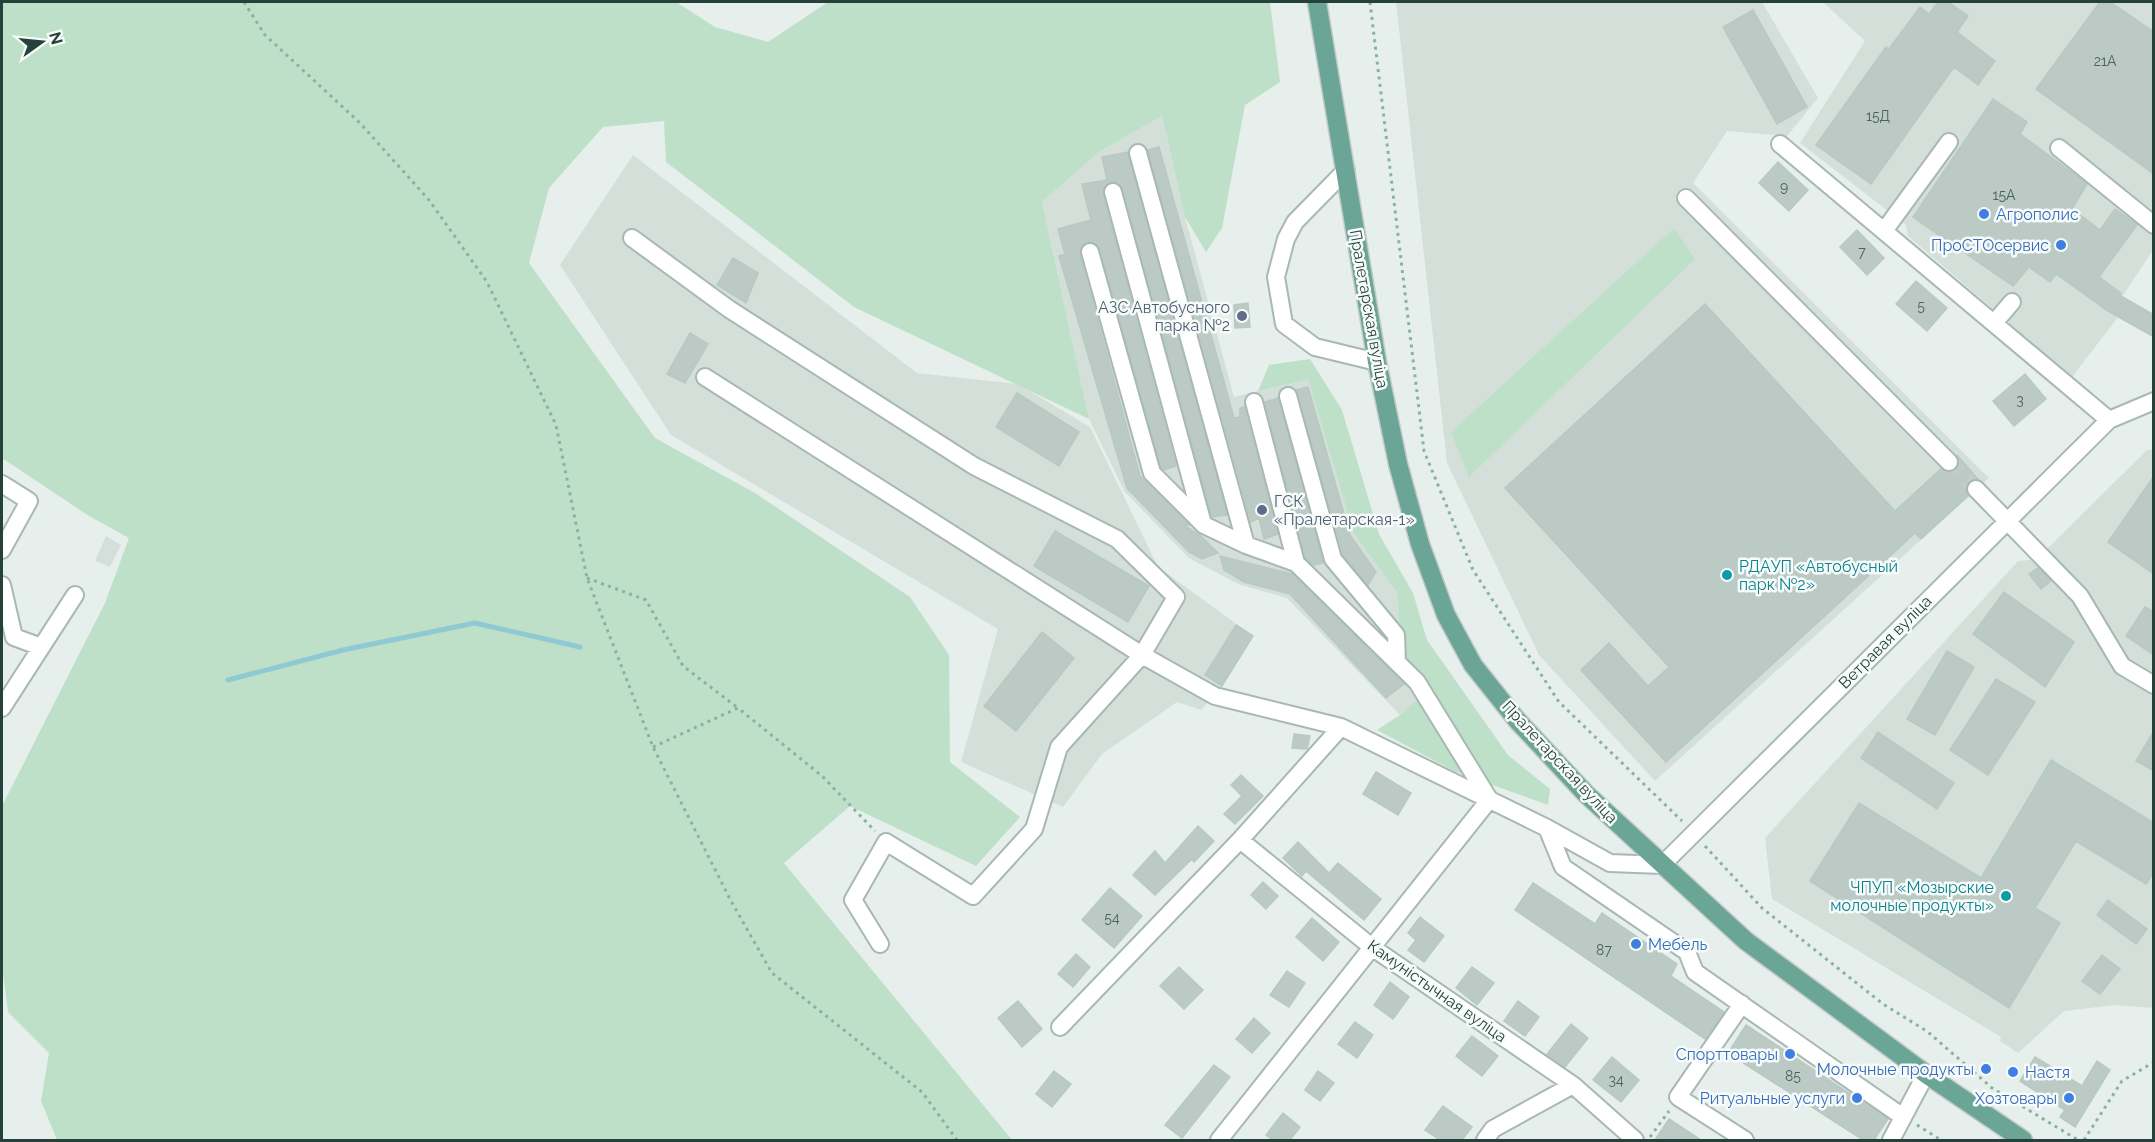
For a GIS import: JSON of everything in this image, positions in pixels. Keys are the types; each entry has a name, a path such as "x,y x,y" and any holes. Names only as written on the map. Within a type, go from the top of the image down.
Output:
{"main road":[{"name":"Пралетарская вуліца","path":"1317,2 1377,362 1398,464 1420,544 1446,615 1473,665 1516,719 1578,785 1746,941 1926,1074 2024,1140"}],"street":[{"path":"1884,231 1949,142"},
{"path":"1780,144 2109,420"},
{"path":"2060,148 2154,225"},
{"path":"1138,153 1246,545"},
{"path":"1346,170 1294,222 1286,239 1276,277 1284,324 1315,347 1377,362"},
{"path":"1113,192 1204,525"},
{"path":"1686,198 1949,462"},
{"path":"632,238 729,309 974,466 1117,539 1176,597 1142,655 1059,747 1034,829 973,896 886,842 853,900 880,944"},
{"path":"1090,252 1152,473 1204,525 1246,545 1296,563 1417,682 1490,800"},
{"path":"1994,323 2012,302"},
{"path":"705,377 1142,655 1215,696 1341,727 1547,828 1610,863 1662,865"},
{"path":"1288,396 1333,559 1396,635 1397,662"},
{"name":"Ветравая вуліца","path":"1662,865 2109,420 2154,401"},
{"path":"1254,402 1296,563"},
{"path":"2,484 29,501 2,550"},
{"path":"1976,489 2080,596 2122,666 2154,686"},
{"path":"2,585 8,638 41,648"},
{"path":"2,708 75,595"},
{"path":"1060,1027 1240,840 1341,727"},
{"path":"1219,1140 1490,800"},
{"path":"1547,828 1563,867 1687,952 1695,972 1903,1117"},
{"name":"Камуністычная вуліца","path":"1240,840 1373,948 1573,1085 1635,1140"},
{"path":"1742,1004 1678,1097 1745,1140"},
{"path":"1891,1140 1926,1074"},
{"path":"1485,1140 1493,1129 1573,1085"}],"path":[{"path":"244,2 265,35 360,123 429,200 487,282 556,425 587,578 653,747 731,901 772,973 922,1092 957,1140"},
{"path":"1370,2 1424,451 1473,570 1559,702 1694,833 1762,908 1884,1004 1928,1032 1992,1088 2078,1140"},
{"path":"587,578 646,600 683,666 822,776 886,842"},
{"path":"653,747 738,708"},
{"path":"2084,1140 2122,1082 2154,1062"},
{"path":"1648,1140 1678,1097"},
{"path":"1903,1117 1941,1140"}],"shaded area":[{"path":"1396,2 1762,2 1818,98 1787,136 1727,131 1693,183 1989,478 1655,781 1539,655 1447,463"},
{"path":"1823,2 2153,2 2153,250 2122,297 2119,316 2072,377 1908,236 1906,225 1800,143 1865,41"},
{"path":"1162,116 1185,217 1234,397 1308,378 1354,534 1397,592 1402,661 1430,688 1400,715 1287,598 1238,584 1189,558 1125,492 1089,419 1042,202 1099,152"},
{"path":"633,155 917,373 1018,384 1090,427 1158,567 1253,636 1222,686 1201,710 1177,702 1102,754 1063,807 961,762 998,629 671,435 560,265"},
{"path":"2147,450 2153,450 2153,1008 2116,1005 2064,1011 2018,1053 2000,1041 2001,1037 1772,899 1765,838 2018,561 2037,559"},
{"path":"106,536 121,545 110,567 95,561"}],"green space":[{"path":"2,2 676,2 715,27 768,42 828,2 1270,2 1280,82 1245,105 1222,228 1206,252 1185,217 1162,116 1099,152 1042,202 1089,419 854,307 666,162 664,121 603,127 549,188 529,263 655,438 755,493 910,597 949,655 950,762 1020,817 976,866 850,806 784,863 1012,1140 57,1140 41,1101 49,1053 8,1012 2,965 2,806 105,603 129,538 89,516 2,458"},
{"path":"1674,228 1695,259 1469,477 1451,432"},
{"path":"1310,359 1342,410 1379,534 1413,593 1427,640 1508,755 1550,789 1548,805 1454,771 1377,730 1400,715 1430,688 1402,661 1397,592 1354,534 1308,379 1258,391 1269,365"}],"building":[{"path":"1938,2 1948,2 1968,16 1957,32 1995,61 1978,85 1954,67 1871,184 1816,145 1886,47 1889,49 1920,7 1929,14"},
{"path":"2100,2 2110,2 2154,32 2154,174 2036,89"},
{"path":"1753,10 1807,107 1777,124 1723,27"},
{"path":"1993,99 2027,122 2020,134 2087,184 2072,209 2100,230 2115,209 2137,225 2099,277 2121,293 2119,295 2154,315 2154,337 2108,311 2056,274 2050,282 2029,267 2013,286 1913,217"},
{"path":"1159,147 1234,418 1240,417 1240,408 1244,407 1278,534 1264,539 1259,518 1251,522 1148,150"},
{"path":"1128,152 1227,515 1212,517 1123,189 1116,182 1106,184 1103,195 1176,466 1164,470 1161,468 1100,249 1093,242 1087,242 1080,249 1080,255 1140,476 1189,525 1185,526 1200,535 1218,553 1202,559 1189,552 1127,488 1059,256 1065,254 1058,229 1091,220 1082,184 1107,180 1102,157"},
{"path":"1778,162 1808,190 1789,211 1759,183"},
{"path":"1857,230 1884,258 1867,275 1840,247"},
{"path":"733,258 758,273 746,303 717,285"},
{"path":"1916,281 1947,308 1927,331 1896,304"},
{"name":"АЗС Автобусного парка №2","path":"1248,303 1250,327 1235,328 1234,305"},
{"name":"РДАУП «Автобусный парк №2»","path":"1705,304 1895,511 1941,469 1947,472 1956,470 1959,464 1957,455 1978,479 1968,482 1966,487 1968,496 1921,539 1915,533 1666,762 1581,670 1609,643 1648,686 1669,667 1505,488"},
{"path":"690,333 708,344 685,383 667,374"},
{"path":"2025,374 2046,399 2014,426 1993,401"},
{"path":"1308,387 1350,535 1376,572 1368,585 1343,554 1296,390"},
{"path":"1017,393 1079,432 1059,466 996,427"},
{"path":"1278,398 1323,563 1313,565 1305,558 1265,402"},
{"path":"2154,476 2154,574 2108,542"},
{"path":"1055,531 1149,586 1128,622 1034,566"},
{"path":"1220,556 1292,574 1404,684 1386,698 1290,594 1244,582 1224,570"},
{"path":"2038,568 2051,581 2041,589 2029,574"},
{"path":"2004,592 2074,642 2045,687 1973,634"},
{"path":"2145,607 2154,612 2154,655 2126,636"},
{"path":"1236,625 1253,636 1222,686 1205,675"},
{"path":"1042,632 1074,658 1016,731 984,706"},
{"path":"1947,651 1974,667 1935,735 1907,719"},
{"path":"1996,679 2035,702 1988,775 1950,750"},
{"path":"2154,731 2154,771 2136,761"},
{"path":"1878,732 1954,783 1937,809 1861,758"},
{"path":"1294,734 1310,736 1307,749 1292,748"},
{"path":"2051,760 2154,823 2154,872 2146,884 2076,841 2035,908 2060,923 2009,1008 1810,881 1859,803 1981,878"},
{"path":"1376,772 1411,793 1398,815 1363,794"},
{"path":"1241,775 1263,796 1235,824 1224,814 1242,796 1231,785"},
{"path":"1198,826 1214,841 1194,862 1192,859 1155,895 1133,875 1155,851 1165,863"},
{"path":"1298,842 1329,873 1338,863 1381,899 1364,920 1306,871 1302,876 1283,858"},
{"path":"1263,882 1278,896 1266,909 1251,895"},
{"path":"1533,883 1595,924 1602,913 1677,964 1671,976 1724,1012 1705,1039 1515,910"},
{"path":"1110,888 1142,916 1114,948 1082,920"},
{"path":"2108,900 2147,929 2136,944 2097,915"},
{"path":"1420,917 1444,936 1424,962 1408,950 1416,940 1408,933"},
{"path":"1312,918 1339,942 1323,961 1296,937"},
{"path":"1076,954 1090,967 1073,987 1058,974"},
{"path":"2102,955 2120,969 2100,994 2082,981"},
{"path":"1179,967 1203,990 1184,1009 1160,986"},
{"path":"1472,967 1494,983 1477,1005 1456,988"},
{"path":"1287,971 1305,983 1289,1007 1270,995"},
{"path":"1390,982 1409,997 1393,1019 1374,1005"},
{"path":"1018,1001 1042,1029 1022,1047 998,1018"},
{"path":"1518,1001 1539,1017 1525,1036 1504,1021"},
{"path":"1254,1018 1270,1033 1252,1053 1236,1039"},
{"path":"1355,1022 1373,1035 1357,1058 1338,1044"},
{"path":"1571,1024 1588,1038 1565,1067 1547,1054"},
{"path":"1746,1025 1888,1119 1874,1140 1863,1140 1728,1053"},
{"path":"1472,1036 1498,1056 1482,1076 1456,1056"},
{"path":"1612,1057 1639,1080 1621,1102 1593,1080"},
{"name":"Хозтовары","path":"2035,1057 2082,1086 2097,1061 2110,1070 2075,1127 2060,1117 2065,1110 2020,1081"},
{"path":"1214,1065 1230,1077 1182,1138 1165,1125"},
{"path":"1054,1071 1071,1084 1052,1107 1036,1094"},
{"path":"1318,1071 1334,1083 1320,1101 1305,1090"},
{"path":"1443,1106 1472,1127 1462,1140 1440,1140 1425,1130"},
{"path":"1283,1113 1300,1127 1290,1140 1273,1140 1266,1135"},
{"path":"1669,1119 1701,1140 1655,1140"}],"waterway":[{"path":"228,680 343,650 475,623 580,647"}],"tunnel":[{"path":"1949,462 1976,489"}],"place":[{"name":"Агрополис","path":"1984,214"},
{"name":"ПроСТОсервис","path":"2061,245"},
{"name":"АЗС Автобусного парка №2","path":"1242,316"},
{"name":"ГСК «Пралетарская-1»","path":"1262,510"},
{"name":"РДАУП «Автобусный парк №2»","path":"1727,575"},
{"name":"ЧПУП «Мозырские молочные продукты»","path":"2006,896"},
{"name":"Мебель","path":"1636,944"},
{"name":"Спорттовары","path":"1790,1054"},
{"name":"Молочные продукты","path":"1986,1069"},
{"name":"Настя","path":"2013,1072"},
{"name":"Ритуальные услуги","path":"1857,1098"},
{"name":"Хозтовары","path":"2069,1098"}]}
